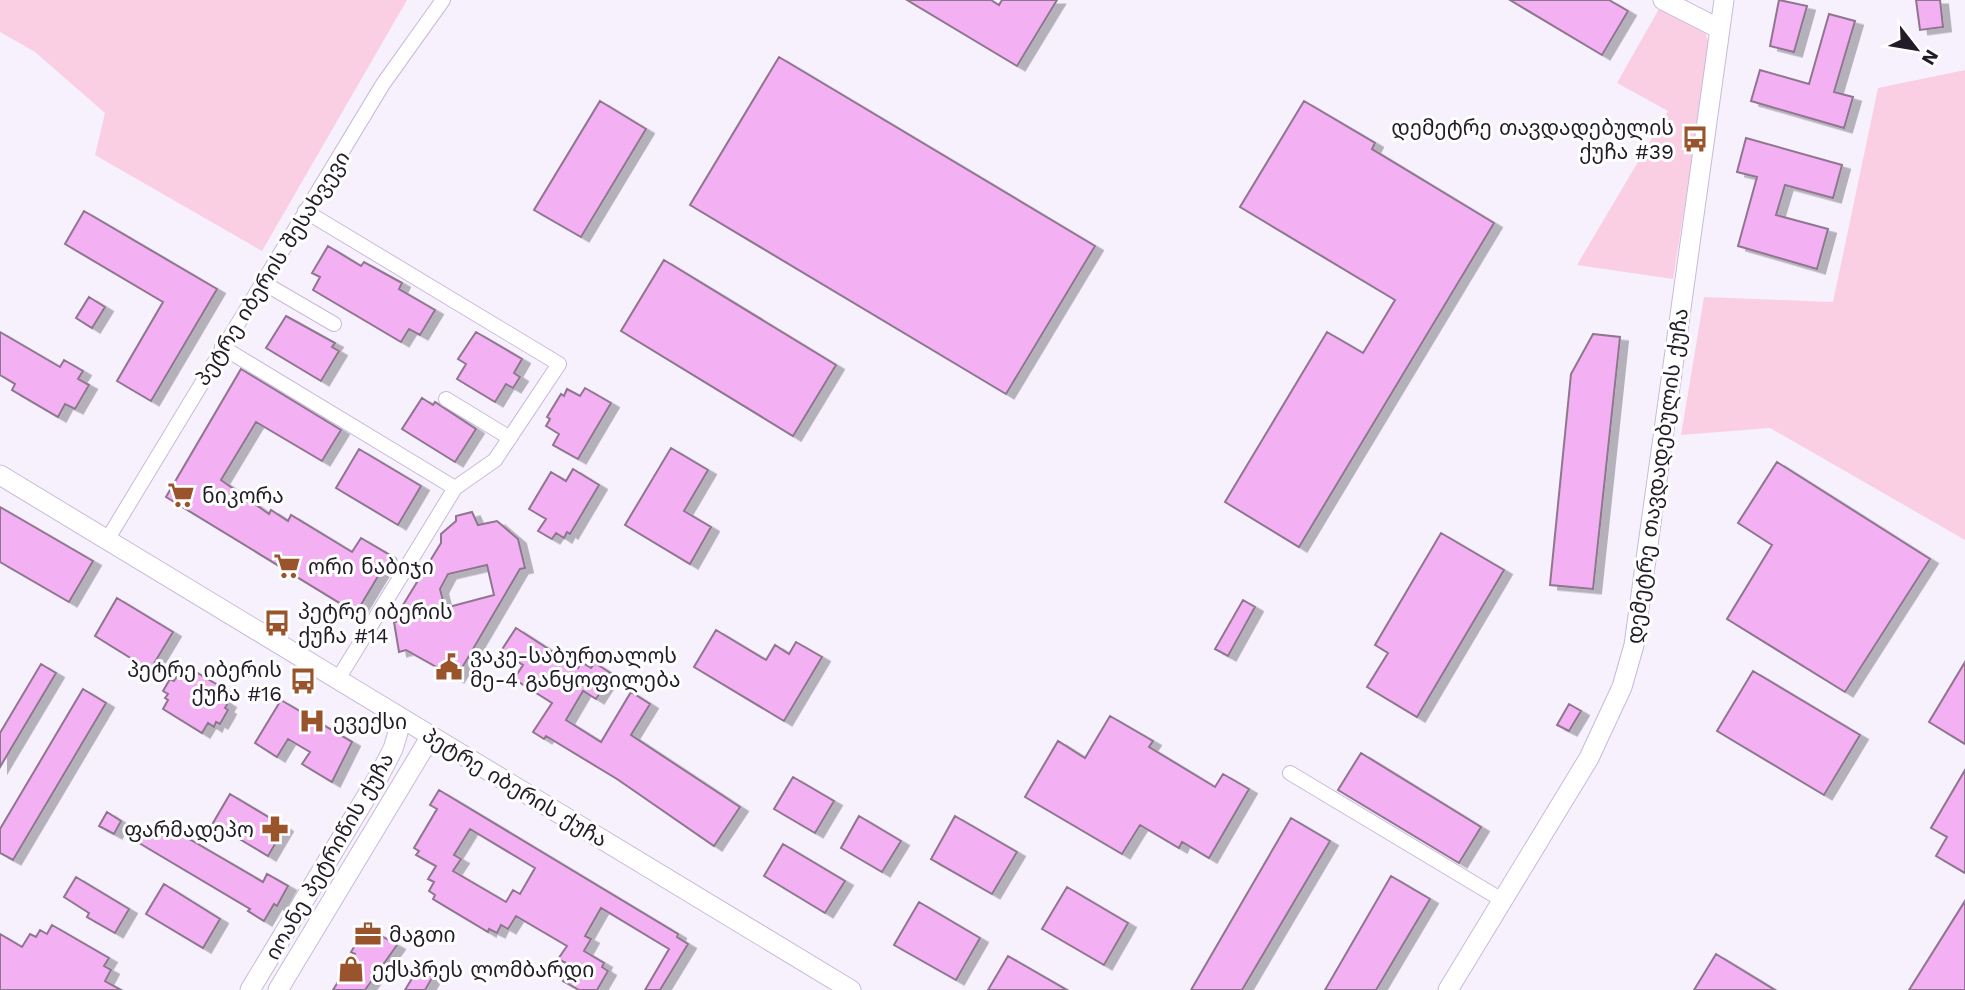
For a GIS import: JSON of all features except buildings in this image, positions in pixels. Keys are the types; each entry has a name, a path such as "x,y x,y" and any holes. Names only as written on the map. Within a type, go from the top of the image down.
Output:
{"street":[{"name":"პეტრე იბერის შესახვევი","path":"107,540 383,84 443,0"},
{"path":"1663,0 1718,28"},
{"name":"დემეტრე თავდადებულის ქუჩა","path":"1448,990 1589,758 1622,687 1634,645 1724,0"},
{"path":"304,211 559,364 495,460 455,488 338,679"},
{"path":"262,282 334,324"},
{"path":"222,347 455,488"},
{"path":"446,399 510,438"},
{"name":"პეტრე იბერის ქუჩა","path":"0,475 851,990"},
{"name":"იოანე პეტრიწის ქუჩა","path":"250,990 380,774 393,749 402,719"},
{"name":"იოანე პეტრიწის ქუჩა","path":"278,990 430,736"},
{"path":"1290,774 1502,900"}],"shaded area":[{"path":"0,0 407,0 262,251 95,155 105,113 35,52 0,32"},
{"path":"1660,7 1705,32 1710,48 1673,279 1577,265 1668,111 1617,83"},
{"path":"1965,70 1965,540 1770,428 1681,435 1704,297 1833,302 1878,88"}],"place":[{"name":"დემეტრე თავდადებულის ქუჩა #39","path":"1695,139"},
{"name":"ნიკორა","path":"181,495"},
{"name":"ორი ნაბიჯი","path":"287,566"},
{"name":"პეტრე იბერის ქუჩა #14","path":"277,623"},
{"name":"ვაკე-საბურთალოს მე-4 განყოფილება","path":"449,667"},
{"name":"პეტრე იბერის ქუჩა #16","path":"303,681"},
{"name":"ევექსი","path":"312,721"},
{"name":"ფარმადეპო","path":"275,829"},
{"name":"მაგთი","path":"368,934"},
{"name":"ექსპრეს ლომბარდი","path":"351,969"}]}
